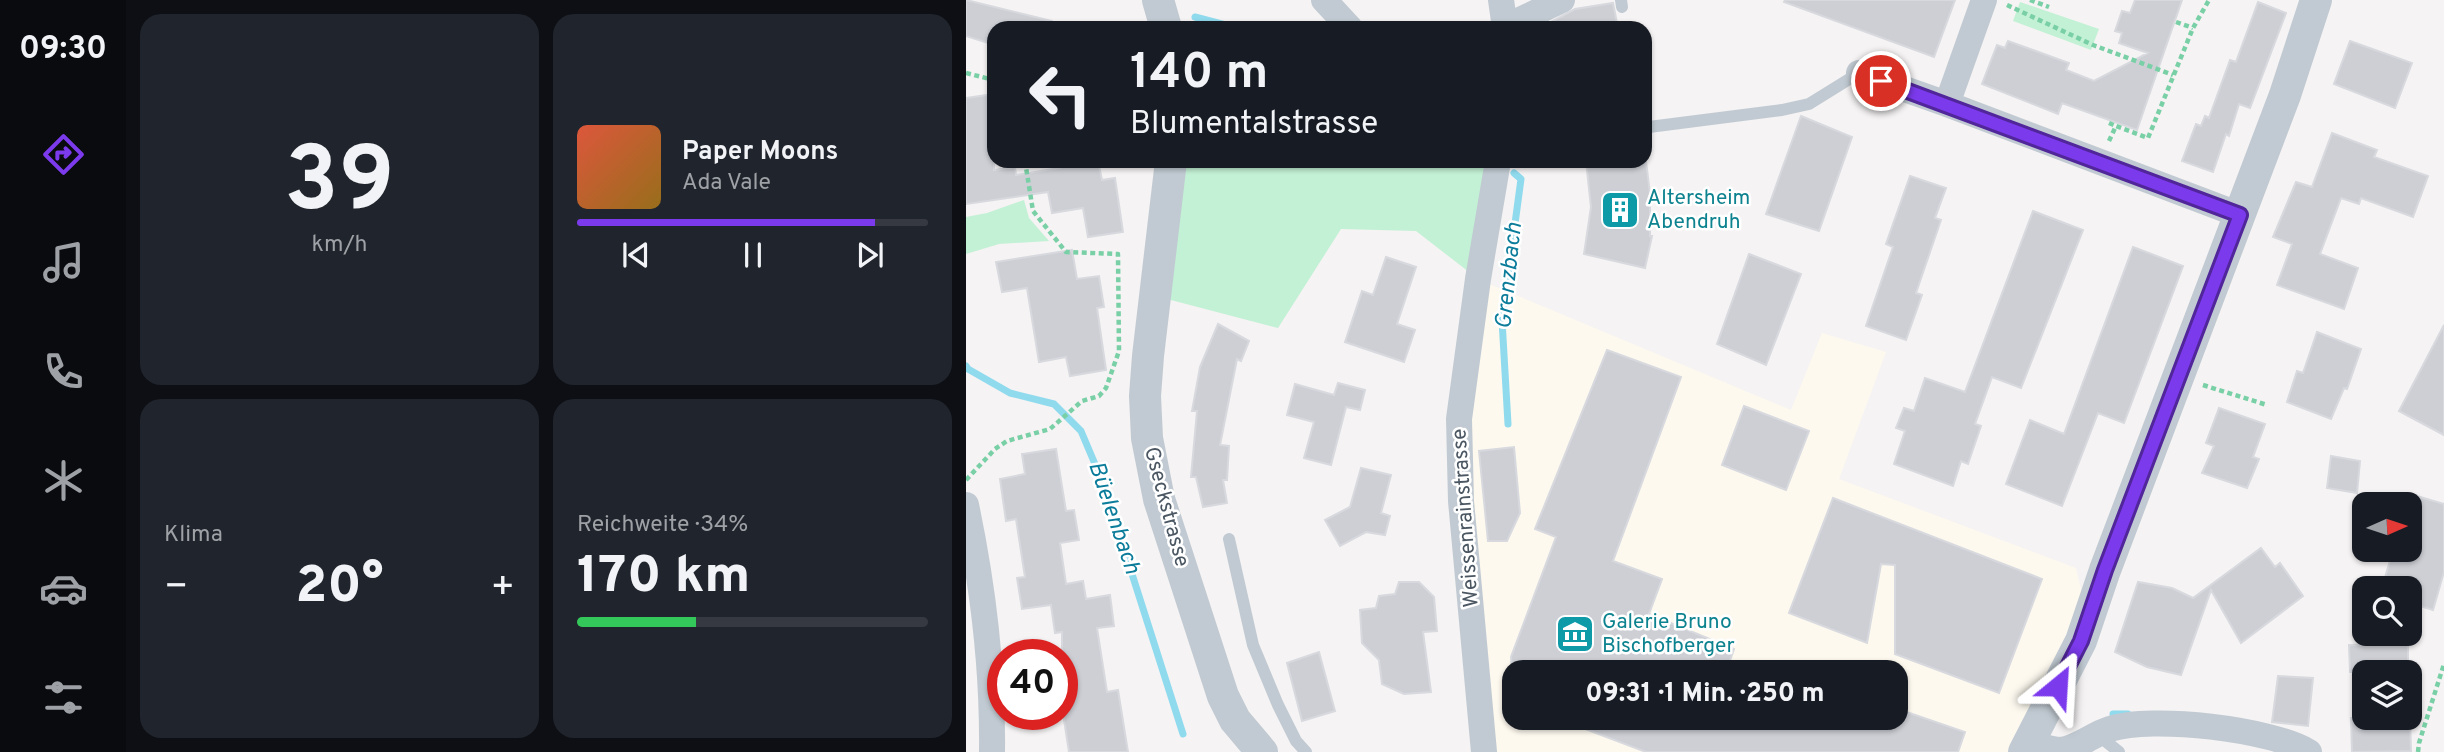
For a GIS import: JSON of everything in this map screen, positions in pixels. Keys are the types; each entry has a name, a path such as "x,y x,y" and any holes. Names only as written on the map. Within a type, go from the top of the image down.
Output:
{"street":[{"path":"1158,0 1164,21"},
{"path":"1324,0 1344,21"},
{"path":"1501,0 1504,21"},
{"path":"1519,21 1562,0"},
{"path":"2309,752 2270,737 2244,732 2148,722 2109,729 2060,750 2026,747 2081,641 2105,570 2285,95 2316,0"},
{"path":"1947,104 1995,2"},
{"path":"1859,73 2240,215"},
{"name":"Gseckstrasse","path":"1170,168 1145,396 1147,439 1155,481 1223,696 1235,720 1262,752"},
{"name":"Weissenrainstrasse","path":"1484,752 1461,501 1459,419 1478,279 1498,168"},
{"path":"966,505 972,575 990,669 992,752"}],"lane":[{"path":"1652,126 1782,110 1809,104 1859,73"},
{"path":"1229,539 1253,645 1278,705 1296,741 1306,752"},
{"path":"2098,735 2119,752"}],"path":[{"path":"2030,0 2049,7"},
{"path":"2109,123 2114,129 2148,138 2193,29 2209,0"},
{"path":"1995,2 2093,45 2173,75"},
{"path":"2176,22 2193,29"},
{"path":"966,73 987,78"},
{"path":"1026,168 1033,211 1066,252 1118,254 1119,351"},
{"path":"966,480 995,449 1007,441 1037,434 1058,423 1083,401 1098,396 1106,387 1132,315 1152,317"},
{"path":"2179,376 2267,405"},
{"path":"2418,752 2444,664"}],"shaded area":[{"path":"1482,281 1791,410 1822,333 1886,352 1839,479 2076,568 2083,598 2068,641 2011,752 1494,752 1466,463"}],"green space":[{"path":"2020,2 2099,29 2091,50 2013,21"},
{"path":"1186,168 1498,168 1478,279 1416,231 1341,229 1278,328 1167,299"},
{"path":"1024,200 1029,218 1049,241 999,244 966,254 966,217"}],"building":[{"path":"966,0 1052,21 987,21 987,43 966,36"},
{"path":"1955,0 1934,57 1784,2"},
{"path":"2135,0 2182,0 2137,130 2062,103 2058,114 1982,84 1997,45 2005,48 2008,41 2069,63 2066,70 2094,81 2148,53 2119,43 2122,33 2115,31 2122,11 2130,13"},
{"path":"2258,2 2286,13 2250,108 2239,104 2213,172 2182,161 2196,124 2201,126 2205,116 2209,118 2230,60 2236,62"},
{"path":"1613,3 1617,21 1553,21 1575,9"},
{"path":"2350,41 2412,63 2395,108 2334,84"},
{"path":"987,95 987,168 1015,168 1016,175 1060,168 1099,168 1102,180 1115,178 1123,232 1088,237 1083,208 1052,213 1048,192 966,204 966,98"},
{"path":"1801,116 1852,137 1819,231 1766,214"},
{"path":"2332,133 2377,150 2374,157 2428,176 2413,217 2361,198 2359,204 2341,198 2320,254 2358,268 2344,309 2277,285 2292,244 2273,237 2296,182 2312,187"},
{"name":"Altersheim Abendruh","path":"1587,168 1647,168 1652,236 1645,268 1584,254 1591,207"},
{"path":"1910,176 1946,188 1935,218 1941,220 1916,293 1922,295 1906,340 1866,326 1893,247 1886,244"},
{"path":"2033,211 2083,230 2021,388 1992,377 1975,424 1981,426 1968,464 1961,461 1953,486 1894,464 1905,431 1896,428 1904,408 1914,411 1925,378 1965,392"},
{"path":"2133,247 2183,266 2124,423 2098,413 2062,506 2006,484 2030,420 2064,434"},
{"path":"1072,250 1077,279 1099,276 1104,307 1097,308 1106,370 1070,376 1066,357 1039,362 1027,288 1002,292 996,262"},
{"path":"1749,254 1801,274 1766,365 1717,344"},
{"path":"1386,257 1416,267 1397,324 1415,330 1404,362 1345,342 1362,291 1373,295"},
{"path":"1218,324 1249,341 1241,361 1237,359 1220,445 1229,446 1227,480 1223,480 1227,503 1203,507 1196,477 1191,477 1197,411 1192,411 1200,367"},
{"path":"2444,325 2444,435 2399,411"},
{"path":"2317,332 2361,349 2347,389 2344,388 2331,419 2287,402 2297,371 2303,373"},
{"path":"1607,350 1681,377 1613,561 1662,579 1649,614 1734,649 1730,660 1511,660 1556,537 1535,529"},
{"path":"1338,383 1365,390 1360,410 1346,407 1331,465 1304,458 1314,422 1287,415 1295,384 1334,395"},
{"path":"1744,406 1809,431 1786,490 1722,465"},
{"path":"2219,408 2265,424 2253,457 2259,459 2247,488 2202,473 2214,446 2206,443"},
{"path":"1514,447 1520,513 1507,541 1488,541 1479,451"},
{"path":"1056,449 1066,511 1074,510 1079,540 1060,543 1066,584 1083,581 1086,599 1110,595 1114,626 1097,628 1107,692 1118,690 1128,752 1069,752 1066,730 1078,730 1078,639 1062,639 1062,632 1055,633 1051,605 1022,609 1017,578 1025,577 1016,519 1006,521 1000,479 1025,474 1022,454"},
{"path":"2331,456 2360,461 2357,492 2327,488"},
{"path":"1361,468 1391,475 1381,513 1390,516 1385,535 1366,532 1340,546 1325,520 1350,507"},
{"path":"1833,498 2042,579 1999,693 1895,654 1895,565 1881,564 1867,643 1789,613"},
{"path":"2422,498 2444,504 2444,572 2433,610 2422,607 2422,576 2385,576 2390,562 2422,562"},
{"path":"2261,548 2275,567 2280,563 2303,596 2241,643 2211,590 2181,675 2147,667 2115,652 2138,582 2172,588 2193,598"},
{"path":"1399,582 1419,582 1434,597 1437,631 1423,632 1431,692 1404,694 1382,684 1379,660 1362,643 1360,610 1376,608 1379,596 1395,594"},
{"path":"2349,645 2408,646 2408,660 2352,660 2350,672"},
{"path":"1319,652 1335,711 1302,721 1287,663"},
{"path":"2278,676 2313,678 2308,726 2272,722"},
{"path":"1908,712 1965,732 1958,752 1646,752 1588,730 1908,730"},
{"path":"2351,718 2352,730 2410,730 2411,751 2352,752"}],"waterway":[{"name":"Grenzbach","path":"1195,17 1210,21"},
{"name":"Grenzbach","path":"1508,424 1502,320 1521,179 1514,173"},
{"name":"Büelenbach","path":"966,366 1010,393 1054,404 1081,431 1103,483 1183,734"},
{"name":"Grenzbach","path":"2113,714 2128,714"}],"place":[{"name":"Altersheim Abendruh","path":"1620,210"},
{"name":"Galerie Bruno Bischofberger","path":"1575,634"}],"route":[{"path":"1881,81 2240,215 2105,570 2081,641 2058,686"}]}
